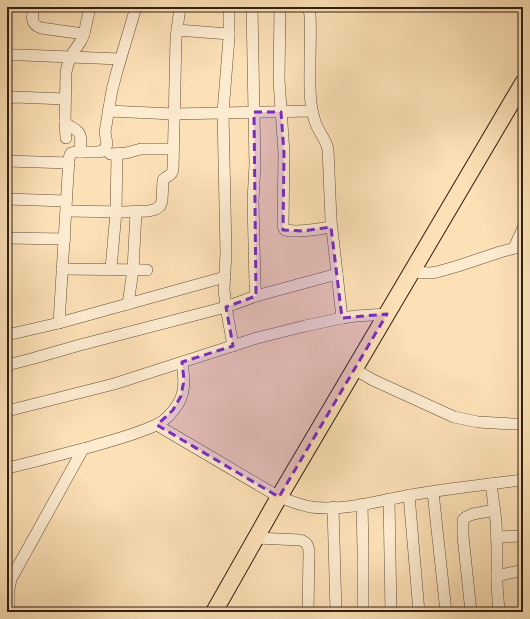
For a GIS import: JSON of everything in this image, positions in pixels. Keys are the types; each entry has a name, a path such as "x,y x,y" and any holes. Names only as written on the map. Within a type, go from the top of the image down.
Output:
{"highway":[{"path":"214,612 354,369 412,272 518,102 523,83"}],"street":[{"path":"34,7 32,14 34,24 36,26 40,28 84,34"},
{"path":"66,138 66,72 70,56 81,41 84,34 90,7"},
{"path":"103,151 107,144 105,132 114,84 136,7"},
{"path":"7,199 116,212 149,211 160,206 162,201 163,180 172,173 177,30 180,7"},
{"path":"229,7 229,34 223,112 226,253 224,297 233,346"},
{"path":"252,7 255,165 253,201 256,296"},
{"path":"280,7 278,80 284,153 283,226 285,230 291,231 331,227"},
{"path":"307,7 310,15 310,77 312,111 319,132 327,142 331,227 342,318"},
{"path":"177,30 229,34"},
{"path":"7,53 13,55 120,59"},
{"path":"7,100 15,97 65,99"},
{"path":"108,111 174,114 312,111"},
{"path":"65,121 67,125 77,130 79,134 80,152"},
{"path":"59,323 69,158 71,153 103,151 117,154 141,149 173,149"},
{"path":"112,269 116,212 117,154"},
{"path":"7,160 69,163"},
{"path":"128,304 133,270 136,212"},
{"path":"412,272 437,272 518,247 523,228"},
{"path":"7,238 65,239"},
{"path":"62,269 147,270"},
{"path":"7,365 31,360 80,345 226,307 256,296 337,274"},
{"path":"7,335 59,323 225,277"},
{"path":"7,411 108,386 275,333 342,318 387,314"},
{"path":"7,468 134,435 157,425 173,410 181,396 184,380 182,362"},
{"path":"354,369 374,380 454,417 478,422 523,424"},
{"path":"157,425 279,497 310,506 333,508 409,495 523,480"},
{"path":"8,606 9,578 83,448"},
{"path":"491,484 497,537 499,612"},
{"path":"433,492 446,612"},
{"path":"409,495 419,612"},
{"path":"389,499 391,612"},
{"path":"362,504 363,612"},
{"path":"333,508 336,612"},
{"path":"471,612 463,536 463,520 473,514 495,510"},
{"path":"497,537 523,536"},
{"path":"256,538 300,540 307,543 309,547 308,612"},
{"path":"497,576 523,570"}],"highlighted area":[{"path":"254,112 281,112 284,153 283,230 303,231 331,227 342,318 387,314 279,497 157,425 173,410 181,396 184,380 182,362 233,346 226,307 256,296"}]}
